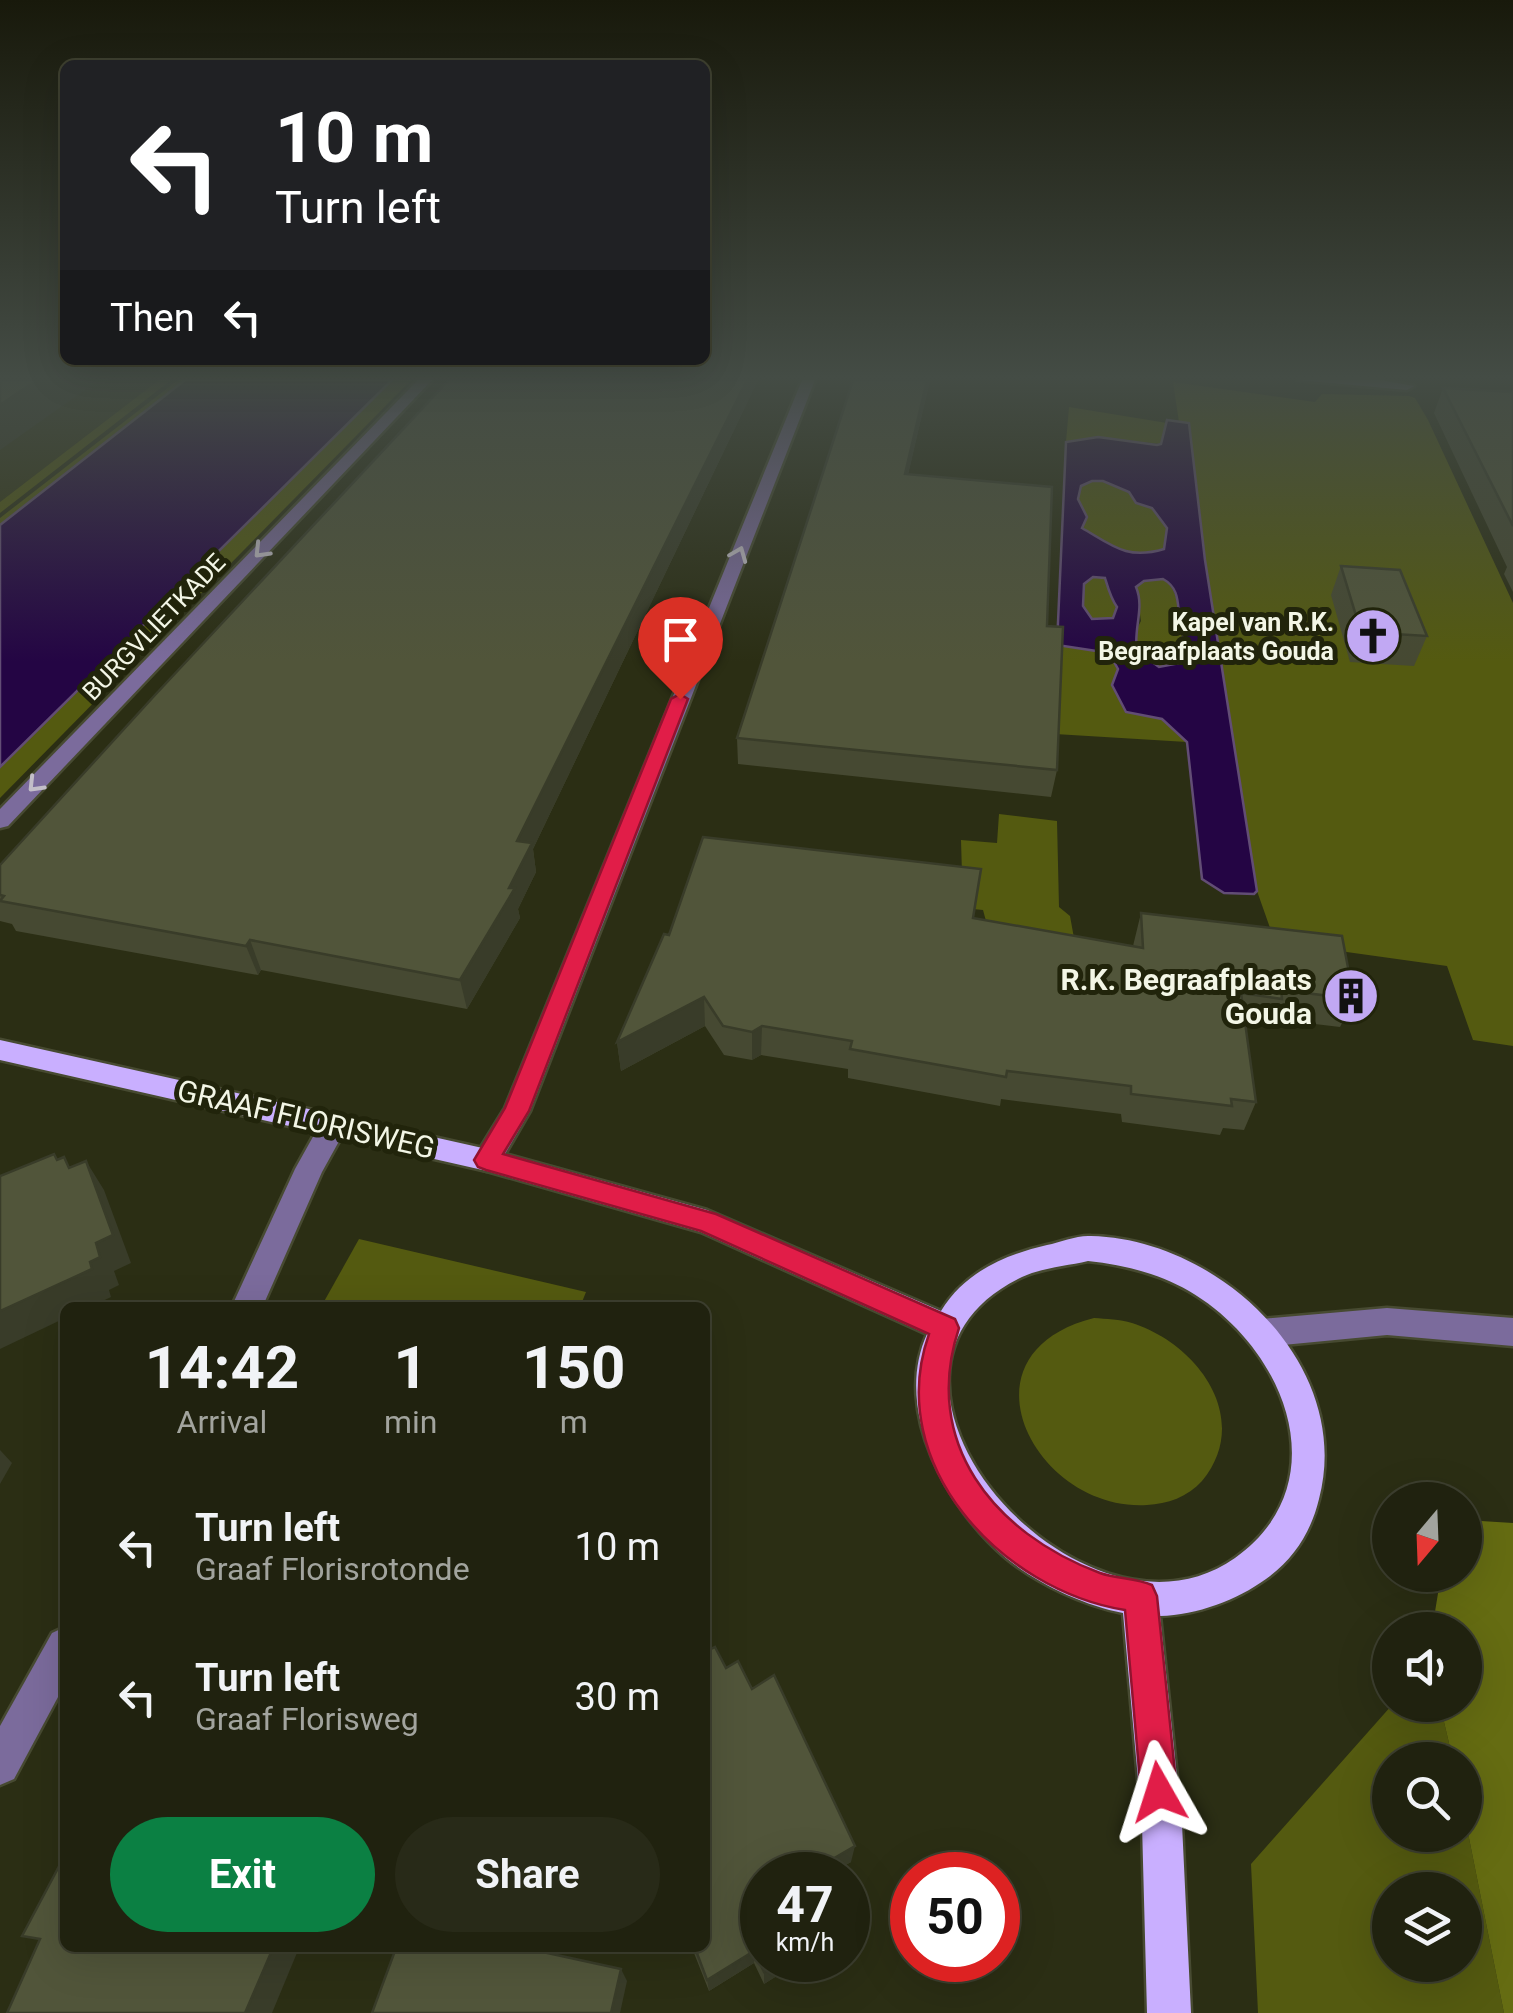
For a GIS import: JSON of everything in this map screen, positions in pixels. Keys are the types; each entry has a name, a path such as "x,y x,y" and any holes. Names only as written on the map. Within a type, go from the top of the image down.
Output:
{"main road":[{"name":"GRAAF FLORISWEG","path":"0,1050 486,1160 707,1222 945,1328"},
{"path":"1088,1248 1125,1252 1163,1263 1233,1304 1262,1333 1282,1358 1307,1419 1310,1480 1302,1509 1287,1537 1267,1559 1241,1578 1210,1591 1176,1597 1099,1590 1023,1552 990,1524 965,1492 946,1458 935,1422 934,1372 945,1328 964,1299 988,1277 1018,1260 1052,1251 1088,1248"},
{"path":"1140,1596 1162,1824 1169,2013"}],"street":[{"name":"BURGVLIETKADE","path":"0,821 335,474"},
{"path":"486,1160 516,1111 771,474"},
{"path":"249,1302 308,1170 334,1125"},
{"path":"1262,1333 1319,1323 1383,1319 1513,1332"},
{"path":"0,1764 60,1655"}],"shaded area":[{"path":"0,474 37,474 0,502"},
{"path":"65,474 297,474 0,767 0,525"},
{"path":"1065,474 1195,474 1257,891 1254,894 1224,893 1202,879 1187,742 1162,719 1126,712 1112,685 1118,669 1109,653 1057,645","holes":["1103,481 1129,492 1136,503 1152,508 1167,528 1164,549 1130,552 1082,528 1087,517 1078,499 1081,486","1093,577 1105,578 1117,607 1113,618 1092,619 1083,606 1084,584","1163,579 1177,596 1184,635 1178,644 1180,663 1159,667 1137,651 1136,587 1144,581"]}],"green space":[{"path":"37,474 50,474 0,513 0,502"},
{"path":"57,474 65,474 0,525 0,518"},
{"path":"296,474 319,474 0,798 0,767"},
{"path":"1195,474 1453,474 1513,603 1513,1046 1473,1040 1447,966 1275,942 1257,891"},
{"path":"1103,481 1129,492 1136,503 1152,508 1167,528 1164,549 1130,552 1082,528 1078,499 1081,486"},
{"path":"1093,577 1106,578 1117,607 1113,619 1092,619 1083,606 1084,584"},
{"path":"1163,579 1179,605 1182,654 1181,663 1159,667 1137,651 1134,634 1141,621 1136,587 1144,581"},
{"path":"1057,645 1109,653 1118,669 1117,679 1187,742 1055,734"},
{"path":"999,814 1057,821 1059,907 1070,916 1074,938 986,921 983,910 963,908 961,840 997,843"},
{"path":"359,1239 586,1292 582,1302 324,1302"},
{"path":"1094,1318 1127,1322 1156,1333 1197,1366 1211,1387 1220,1409 1222,1433 1216,1457 1202,1481 1184,1495 1147,1505 1107,1500 1072,1484 1044,1458 1026,1428 1019,1395 1027,1363 1051,1337"},
{"path":"1482,1521 1513,1523 1513,2013 1504,2013 1482,1903 1482,1872 1476,1872 1472,1852 1482,1852 1482,1742 1449,1742 1444,1722 1482,1722 1482,1612 1435,1612 1438,1592 1482,1592"},
{"path":"1377,1722 1444,1722 1449,1742 1372,1742 1372,1852 1472,1852 1476,1872 1372,1872 1372,1982 1482,1982 1482,1903 1504,2013 1258,2013 1251,1864"}],"building":[{"path":"361,474 700,474 517,841 532,843 509,888 515,888 460,980 250,940 246,946 0,901 4,896 0,895 0,865"},
{"path":"823,474 905,474 1052,487 1047,626 1063,627 1057,770 737,738"},
{"path":"1487,474 1513,474 1513,526"},
{"path":"1341,566 1400,570 1427,636 1361,632"},
{"path":"703,837 981,869 973,918 1143,948 1141,913 1342,936 1354,999 1281,990 1282,999 1241,993 1256,1102 1231,1099 1232,1106 1131,1094 1131,1086 1007,1071 1006,1077 850,1049 852,1041 762,1026 752,1032 723,1026 704,997 617,1042 664,934 669,935"},
{"path":"54,1154 57,1160 64,1157 69,1168 86,1161 113,1235 96,1243 100,1257 90,1262 92,1269 0,1311 0,1176"},
{"path":"715,1647 726,1668 738,1661 752,1689 774,1675 855,1846 845,1852 740,1852 740,1960 707,1980 696,1952 710,1952 710,1650"},
{"path":"60,1864 60,1952 271,1952 245,2013 7,2013 40,1939 22,1936"},
{"path":"395,1952 543,1952 621,1969 611,2013 372,2013"}],"place":[{"name":"Kapel van R.K. Begraafplaats Gouda","path":"1373,636"},
{"name":"R.K. Begraafplaats Gouda","path":"1351,996"}],"route":[{"path":"680,699 516,1111 486,1160 707,1222 945,1328 935,1357 935,1422 946,1458 965,1492 990,1524 1023,1552 1099,1590 1140,1596 1159,1792"}]}
